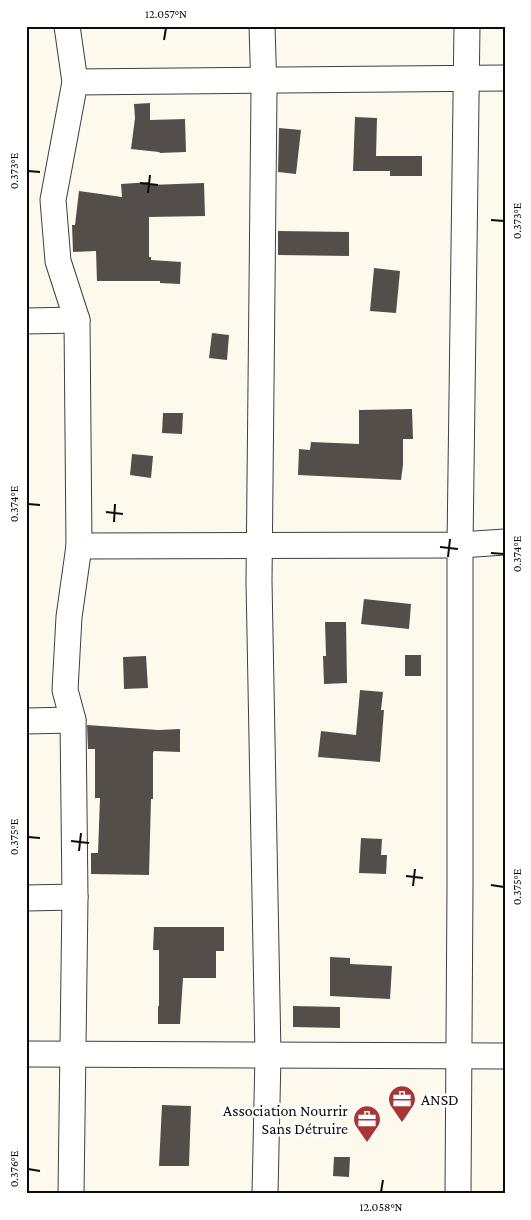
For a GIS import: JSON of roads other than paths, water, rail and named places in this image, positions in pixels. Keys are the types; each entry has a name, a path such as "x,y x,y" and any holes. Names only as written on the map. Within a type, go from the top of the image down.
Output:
{"street":[{"path":"66,26 75,82 53,200 58,261 77,320 79,546 69,617 65,690 73,720 75,897 71,1194"},
{"path":"262,26 264,80 259,546 268,1055 266,1194"},
{"path":"458,1194 460,545 467,26"},
{"path":"75,82 505,78"},
{"path":"26,321 77,320"},
{"path":"79,546 460,545 505,542"},
{"path":"26,721 73,720"},
{"path":"26,898 75,897"},
{"path":"26,1054 505,1056"}],"place":[{"name":"ANSD","path":"402,1123"},
{"name":"Association Nourrir Sans Détruire","path":"367,1143"}]}
